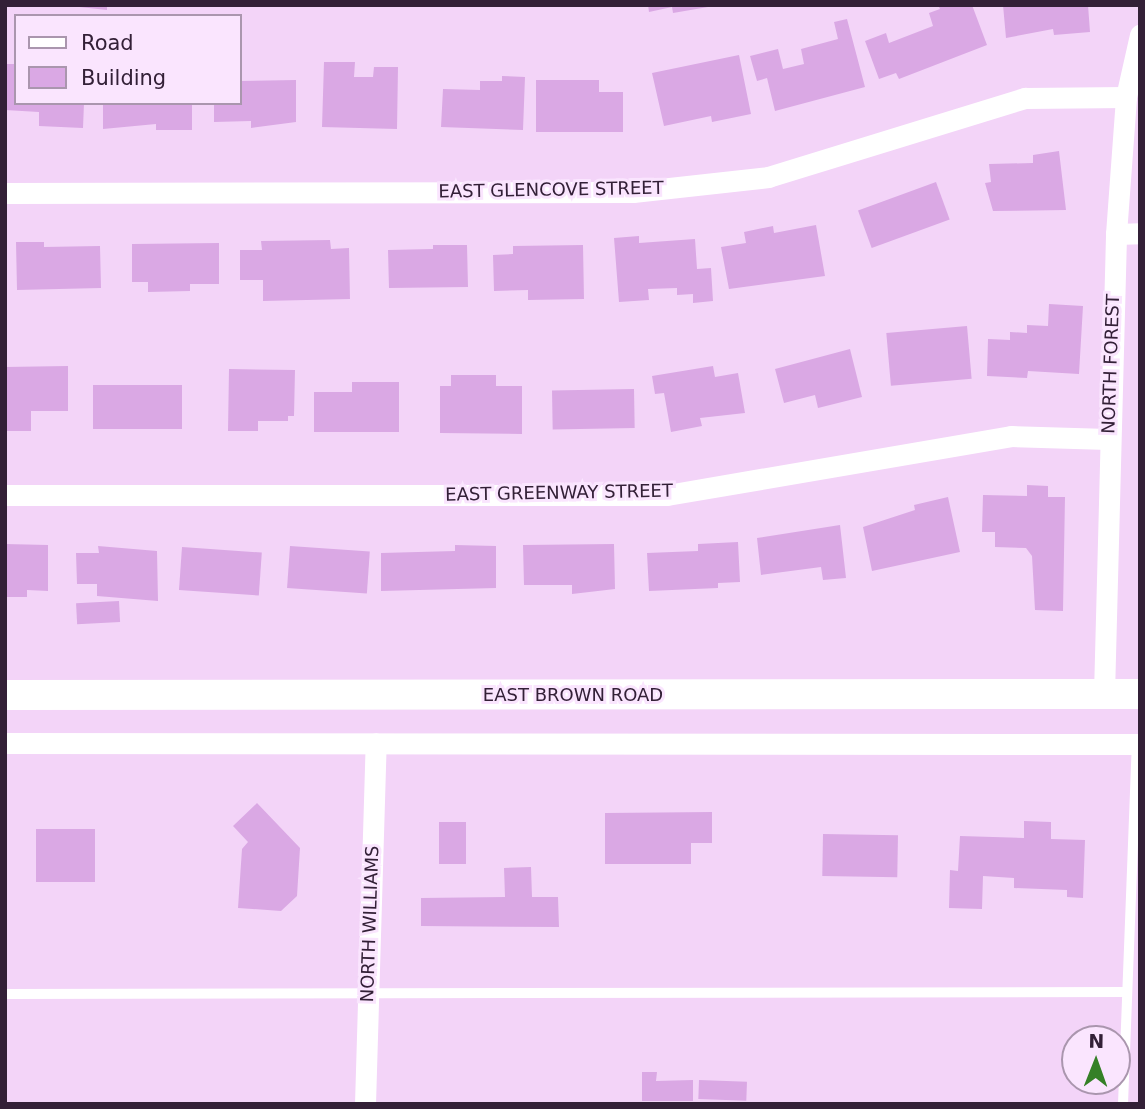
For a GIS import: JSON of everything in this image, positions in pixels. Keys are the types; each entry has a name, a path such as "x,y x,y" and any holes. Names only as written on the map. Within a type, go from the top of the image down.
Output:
{"main road":[{"name":"EAST BROWN ROAD","path":"5,695 1140,694"}],"street":[{"name":"NORTH FOREST","path":"1104,694 1108,439 1116,234 1126,97 1140,35"},
{"name":"EAST GLENCOVE STREET","path":"5,193 633,192 768,177 1025,98 1126,97"},
{"path":"1116,234 1140,233"},
{"name":"EAST GREENWAY STREET","path":"5,495 667,495 1010,436 1108,439"},
{"path":"5,743 1138,744"},
{"name":"NORTH WILLIAMS","path":"365,1104 376,743"}],"lane":[{"path":"1123,1104 1138,744"},
{"path":"5,994 368,991 1126,992"}],"building":[{"path":"61,5 107,5 107,10"},
{"path":"648,5 708,7 673,13 672,7 649,12"},
{"path":"938,5 972,5 987,45 899,79 896,73 879,79 865,41 886,33 889,43 933,26 929,13 940,9"},
{"path":"1003,5 1088,5 1090,32 1054,35 1053,29 1006,38"},
{"path":"847,19 865,87 775,111 767,78 757,81 750,56 778,49 783,69 804,64 801,49 838,39 834,22"},
{"path":"739,55 751,114 712,122 711,116 664,126 652,73"},
{"path":"324,62 355,62 354,77 373,77 374,67 398,67 397,129 322,127"},
{"path":"6,64 14,64 14,105 84,105 83,128 39,126 39,112 5,110"},
{"path":"502,76 525,77 523,130 441,127 443,89 480,90 480,81 502,81"},
{"path":"296,80 296,122 251,128 251,121 214,122 214,105 242,105 242,81"},
{"path":"536,80 599,80 599,92 623,92 623,132 536,132"},
{"path":"103,105 192,105 192,130 156,130 156,124 103,129"},
{"path":"1059,151 1066,210 993,211 985,183 991,182 989,164 1033,163 1033,155"},
{"path":"936,182 950,220 872,248 858,210"},
{"path":"816,225 825,276 729,289 721,247 746,243 744,232 773,226 774,233"},
{"path":"639,236 639,243 695,239 697,269 711,268 713,301 693,303 693,294 677,295 677,288 648,289 649,300 619,302 614,238"},
{"path":"330,240 331,249 349,248 350,299 263,301 263,280 240,280 240,250 262,250 261,241"},
{"path":"16,242 44,242 44,247 100,246 101,288 17,290"},
{"path":"219,243 219,284 190,284 190,291 148,292 148,282 132,282 132,244"},
{"path":"433,245 467,245 468,287 389,288 388,250 433,249"},
{"path":"583,245 584,299 528,300 528,290 494,291 493,255 513,254 513,246"},
{"path":"1049,304 1083,306 1079,374 1028,371 1027,378 987,376 988,339 1010,340 1010,332 1027,333 1027,325 1048,326"},
{"path":"967,326 972,379 891,386 886,333"},
{"path":"850,349 862,397 818,408 815,395 784,403 775,369"},
{"path":"68,366 68,411 31,411 31,431 5,431 5,367"},
{"path":"713,366 715,377 738,373 745,413 700,418 702,426 671,432 664,393 655,394 652,376"},
{"path":"229,369 295,370 294,416 288,416 288,421 258,421 258,431 228,431"},
{"path":"451,375 496,375 496,386 522,386 522,434 440,433 440,386 451,386"},
{"path":"352,382 399,382 399,432 314,432 314,392 352,392"},
{"path":"93,385 182,385 182,429 93,429"},
{"path":"634,389 635,428 553,429 552,390"},
{"path":"1027,485 1048,486 1048,497 1065,497 1063,611 1035,610 1032,556 1026,548 995,547 995,532 982,532 983,495 1027,496"},
{"path":"948,497 960,552 872,571 863,527 915,510 914,505"},
{"path":"840,525 846,578 823,580 821,567 761,575 757,538"},
{"path":"738,542 740,582 718,583 718,588 649,591 647,553 698,551 698,544"},
{"path":"5,544 48,545 48,591 27,590 27,597 5,597"},
{"path":"614,544 615,589 572,594 572,585 524,585 523,545"},
{"path":"455,545 496,546 496,588 381,591 381,553 455,551"},
{"path":"98,546 157,551 158,601 97,596 97,584 77,584 76,553 99,553"},
{"path":"290,546 370,552 367,593 287,588"},
{"path":"182,547 262,553 259,595 179,590"},
{"path":"119,601 120,622 77,624 76,603"},
{"path":"257,803 300,848 297,896 281,911 238,908 242,849 248,842 233,826"},
{"path":"712,812 712,843 691,843 691,864 605,864 605,813"},
{"path":"1024,821 1051,822 1051,839 1085,840 1083,898 1067,897 1067,890 1014,888 1014,878 983,876 982,909 949,908 950,870 958,871 960,836 1024,838"},
{"path":"439,822 466,822 466,864 439,864"},
{"path":"36,829 95,829 95,882 36,882"},
{"path":"823,834 898,835 897,877 822,876"},
{"path":"531,867 532,897 558,897 559,927 421,926 421,898 505,897 504,868"},
{"path":"642,1072 657,1072 656,1081 693,1080 693,1101 642,1101"},
{"path":"699,1080 747,1082 746,1101 698,1099"}]}
